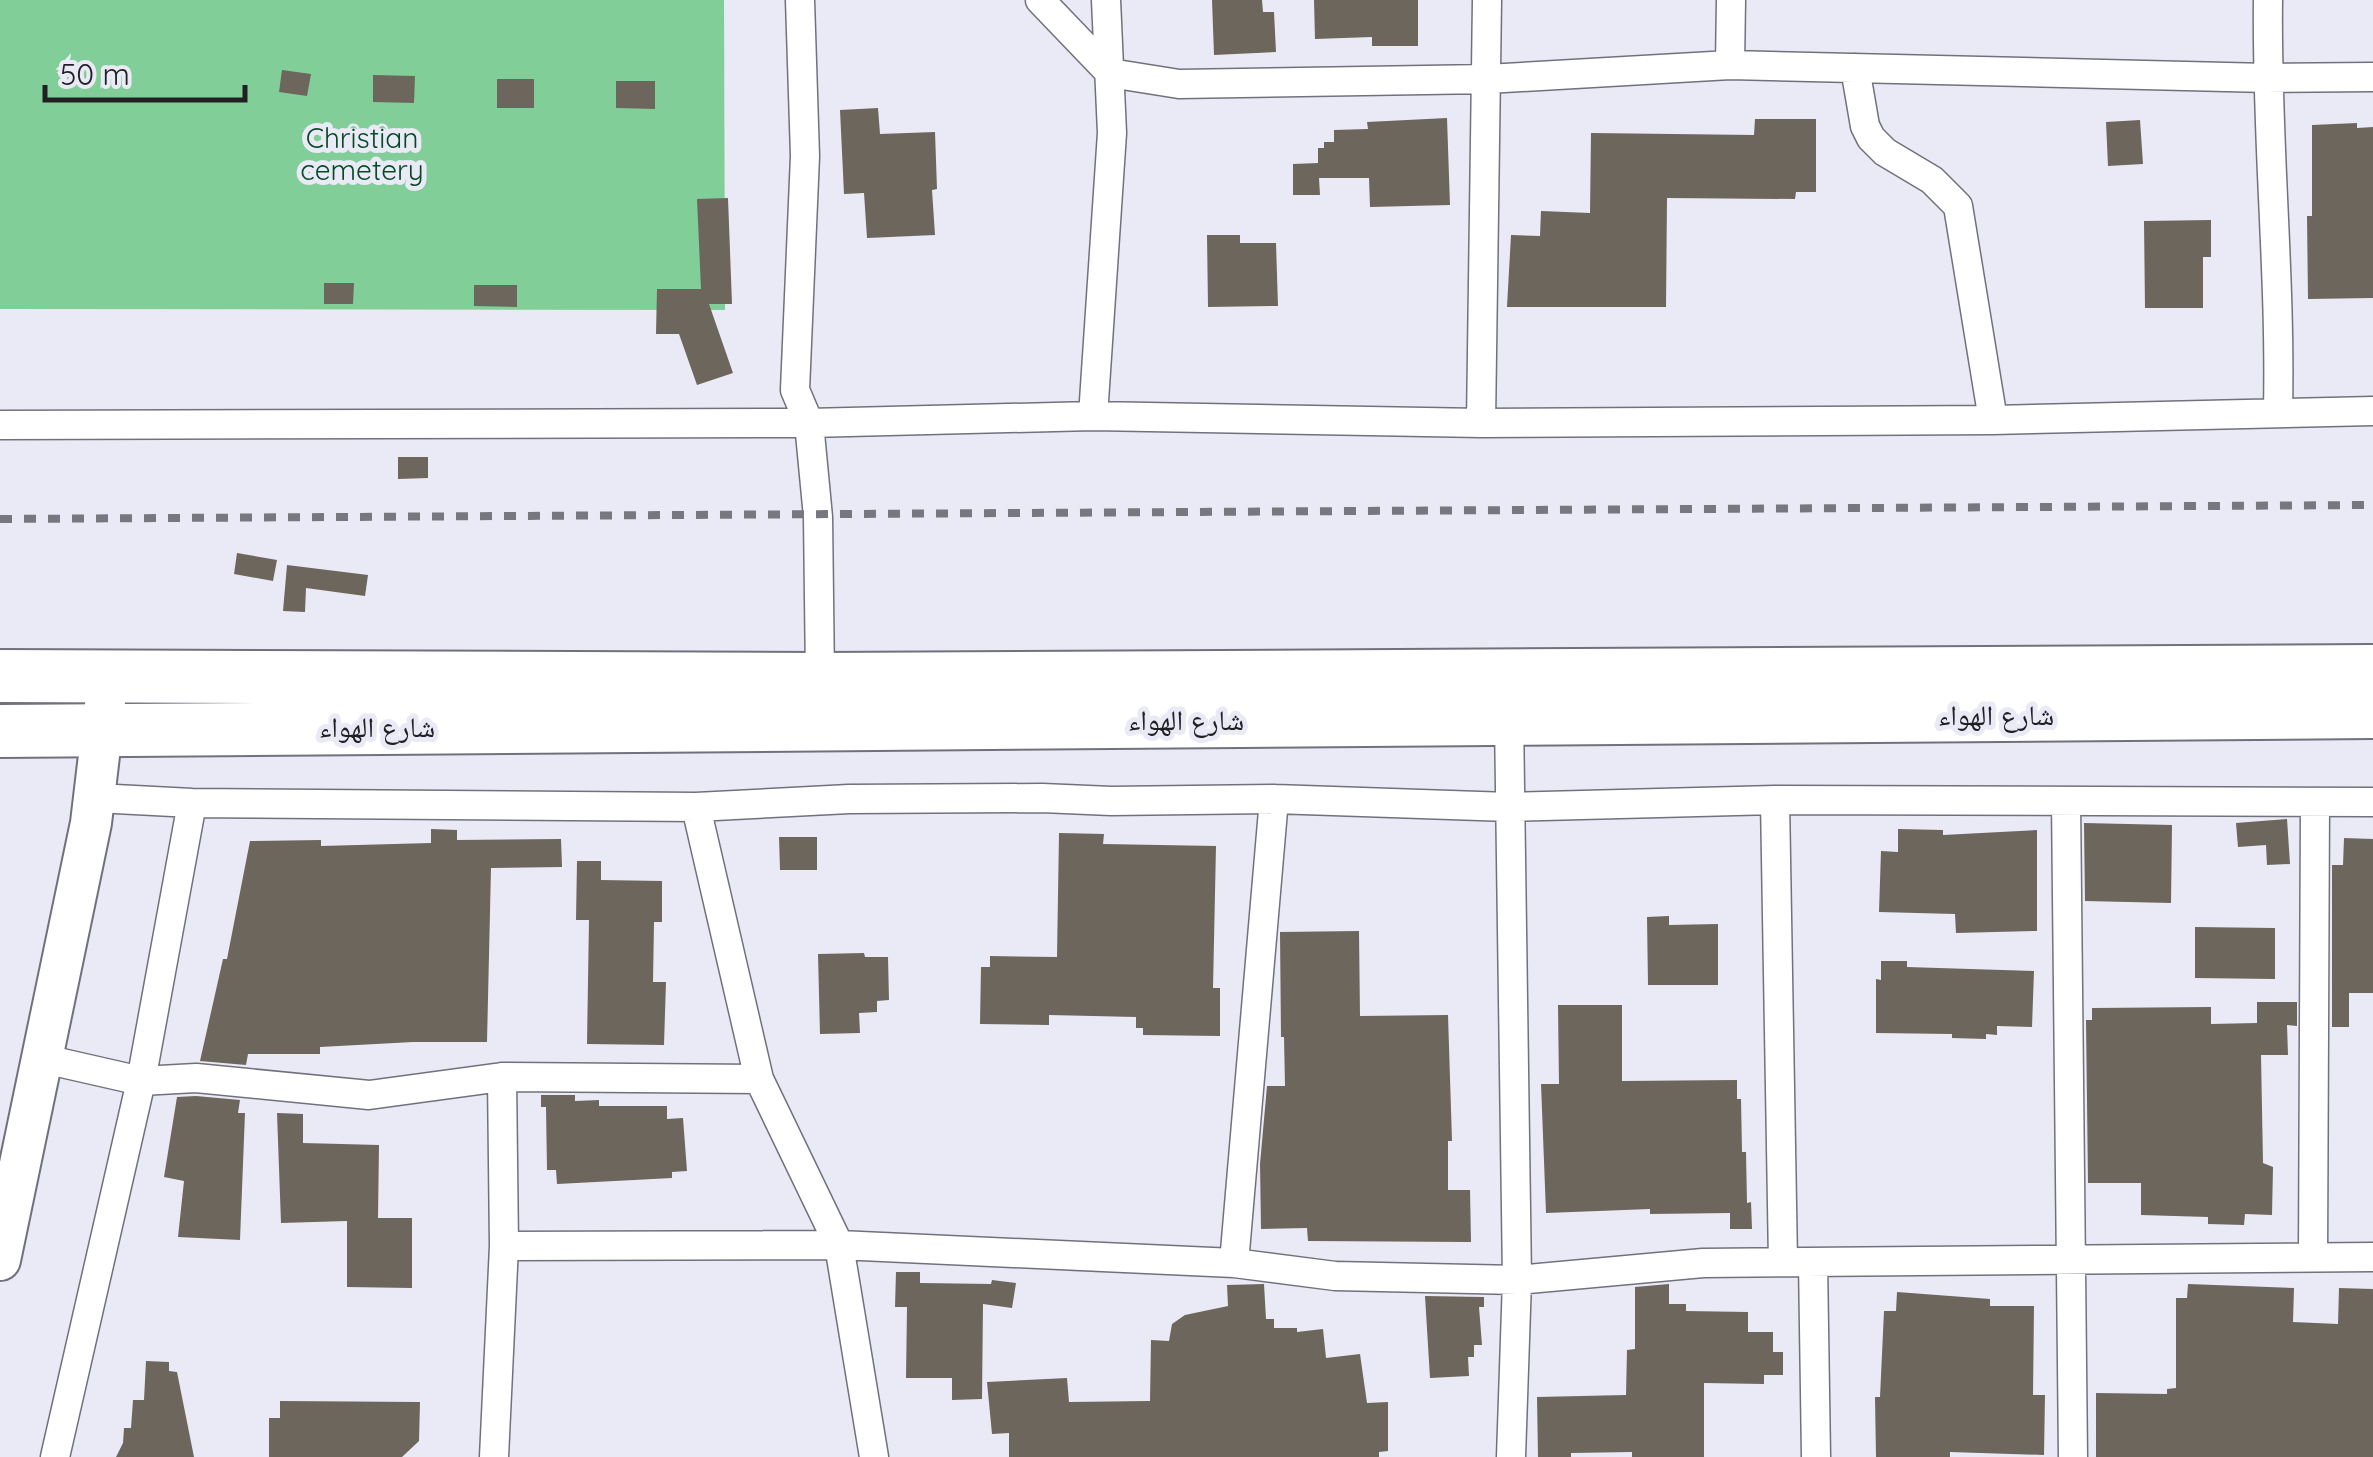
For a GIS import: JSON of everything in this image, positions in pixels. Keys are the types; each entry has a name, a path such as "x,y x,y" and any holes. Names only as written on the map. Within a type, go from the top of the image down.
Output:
{"highway":[{"name":"شارع الهواء","path":"0,676 820,679 2373,672"},
{"name":"شارع الهواء","path":"0,731 2373,712"}],"street":[{"path":"800,0 805,156 795,390 809,423 819,540 820,679"},
{"path":"1040,0 1110,73 1179,84 1488,78 1730,65 2373,77"},
{"path":"1093,416 1112,133 1106,0"},
{"path":"1110,73 1126,0"},
{"path":"1481,423 1487,0"},
{"path":"1730,65 1731,0"},
{"path":"2268,0 2278,411"},
{"path":"1855,68 1865,126 1871,138 1885,152 1932,180 1958,206 1993,420"},
{"path":"0,426 809,423 1093,416 1481,423 1993,420 2373,411"},
{"path":"0,1260 96,798 106,676"},
{"path":"1510,718 1517,1280 1511,1457"},
{"path":"96,798 192,803 696,807 868,799 1274,799 1509,807 1774,800 2373,802"},
{"path":"1234,1263 1274,799"},
{"path":"1774,800 1783,1262"},
{"path":"2066,801 2073,1457"},
{"path":"2313,1257 2315,802"},
{"path":"55,1457 142,1081 192,803"},
{"path":"696,807 759,1079 839,1245 873,1456"},
{"path":"40,1058 142,1081 196,1078 369,1095 502,1077 759,1079"},
{"path":"494,1457 504,1246 502,1077"},
{"path":"504,1246 839,1245 1234,1263 1335,1276 1517,1280 1704,1263 2373,1257"},
{"path":"1813,1262 1816,1457"}],"green space":[{"name":"Christian cemetery","path":"0,0 724,0 725,310 0,309"}],"building":[{"path":"1212,0 1262,0 1263,12 1274,12 1276,52 1214,55"},
{"path":"1314,0 1418,0 1418,46 1372,46 1372,37 1315,39"},
{"path":"282,70 311,74 307,96 279,92"},
{"path":"373,75 415,76 414,103 373,102"},
{"path":"497,79 534,79 534,108 497,108"},
{"path":"616,81 655,81 655,109 616,108"},
{"path":"878,108 880,134 935,132 935,235 867,238 864,193 844,194 840,110"},
{"path":"1447,118 1450,205 1370,207 1369,178 1319,178 1320,195 1293,195 1293,164 1318,163 1318,148 1324,148 1324,142 1334,142 1334,130 1368,129 1367,122"},
{"path":"1755,119 1816,119 1816,192 1796,192 1795,199 1667,198 1666,307 1507,307 1511,235 1540,236 1541,211 1590,213 1591,133 1754,135"},
{"path":"2140,120 2143,164 2108,166 2106,122"},
{"path":"2357,123 2357,128 2373,127 2373,298 2308,299 2312,125"},
{"path":"728,198 732,304 709,304 733,373 697,385 679,334 656,334 657,289 701,289 697,199"},
{"path":"2211,220 2211,257 2203,257 2203,308 2145,308 2144,221"},
{"path":"1207,235 1240,235 1240,243 1276,243 1278,306 1208,307"},
{"path":"324,283 354,283 353,304 324,304"},
{"path":"474,285 517,285 517,307 474,306"},
{"path":"398,457 428,457 428,478 398,479"},
{"path":"237,553 277,560 273,581 234,574"},
{"path":"287,565 368,575 365,596 306,588 305,612 283,611"},
{"path":"2287,819 2290,864 2267,865 2266,845 2238,847 2236,823"},
{"path":"2084,823 2172,825 2171,903 2085,901"},
{"path":"431,829 457,830 457,840 561,839 562,867 491,868 487,1042 320,1047 320,1054 248,1054 246,1065 200,1061 223,959 227,959 250,841 321,840 321,846 431,843"},
{"path":"1898,829 1943,830 1943,835 2037,830 2037,931 1956,933 1955,914 1879,912 1881,851 1898,852"},
{"path":"1059,833 1104,834 1103,844 1216,846 1213,988 1220,988 1220,1036 1143,1035 1143,1028 1136,1028 1136,1017 1049,1015 1049,1025 980,1024 981,967 990,967 990,956 1057,957"},
{"path":"779,837 817,837 817,870 780,870"},
{"path":"2344,838 2373,839 2373,993 2349,993 2349,1027 2332,1027 2332,865 2343,865"},
{"path":"577,861 601,861 601,880 662,881 662,922 654,922 653,982 666,982 664,1045 587,1044 589,920 576,920"},
{"path":"1669,916 1669,925 1718,924 1718,985 1648,985 1647,917"},
{"path":"2195,927 2275,928 2275,979 2195,978"},
{"path":"1359,931 1360,1016 1448,1015 1452,1141 1448,1141 1448,1190 1470,1190 1471,1242 1308,1241 1307,1228 1261,1229 1260,1164 1267,1086 1285,1086 1280,932"},
{"path":"864,953 865,957 888,957 889,1000 877,1001 877,1012 859,1013 860,1033 820,1034 818,954"},
{"path":"1881,961 1907,961 1907,967 2034,971 2032,1027 1997,1026 1997,1035 1986,1034 1986,1039 1952,1038 1952,1034 1876,1033 1876,979 1881,980"},
{"path":"2257,1002 2297,1002 2297,1026 2287,1025 2288,1055 2261,1055 2263,1163 2273,1167 2272,1215 2245,1214 2244,1225 2208,1224 2208,1217 2141,1215 2141,1183 2088,1183 2086,1020 2092,1020 2092,1008 2211,1007 2211,1024 2257,1023"},
{"path":"1558,1005 1622,1005 1622,1081 1737,1080 1752,1229 1730,1229 1730,1213 1650,1214 1650,1209 1546,1213 1541,1084 1559,1084"},
{"path":"541,1095 575,1095 575,1101 599,1100 599,1106 667,1106 667,1119 683,1118 687,1171 672,1172 672,1178 557,1184 556,1170 547,1170 546,1107 541,1107"},
{"path":"177,1097 240,1100 238,1113 245,1113 240,1240 178,1237 184,1181 164,1177"},
{"path":"277,1113 303,1114 303,1143 379,1145 378,1218 412,1218 412,1288 347,1287 347,1221 281,1223"},
{"path":"896,1272 920,1272 920,1283 1016,1283 1012,1308 983,1304 982,1399 952,1400 952,1378 906,1378 907,1307 895,1307"},
{"path":"1264,1284 1266,1319 1274,1319 1274,1328 1297,1328 1297,1332 1323,1329 1326,1358 1360,1354 1367,1403 1388,1402 1388,1451 1379,1452 1379,1457 1009,1457 1009,1433 992,1434 987,1382 1067,1378 1069,1402 1150,1401 1151,1340 1169,1341 1172,1324 1185,1315 1228,1306 1227,1285"},
{"path":"1669,1284 1669,1304 1686,1304 1686,1311 1748,1312 1748,1332 1773,1332 1773,1352 1783,1352 1783,1375 1764,1375 1764,1384 1704,1383 1704,1457 1632,1457 1632,1452 1538,1457 1537,1397 1626,1395 1627,1350 1635,1349 1635,1287"},
{"path":"2188,1284 2294,1288 2293,1322 2338,1324 2339,1288 2373,1289 2373,1457 2096,1457 2096,1393 2167,1394 2167,1389 2176,1388 2176,1298 2187,1298"},
{"path":"1897,1292 1990,1299 1990,1306 2034,1306 2033,1395 2045,1395 2044,1455 1950,1452 1950,1457 1876,1457 1875,1397 1880,1397 1884,1311 1896,1311"},
{"path":"1425,1296 1484,1297 1484,1307 1479,1307 1482,1345 1474,1345 1474,1357 1468,1357 1469,1376 1430,1378"},
{"path":"146,1361 169,1362 169,1371 177,1372 194,1457 116,1457 123,1443 124,1428 131,1428 133,1400 144,1400"},
{"path":"280,1401 420,1402 419,1441 402,1457 269,1457 269,1418 280,1418"}],"railway":[{"path":"0,519 2373,505"}]}
